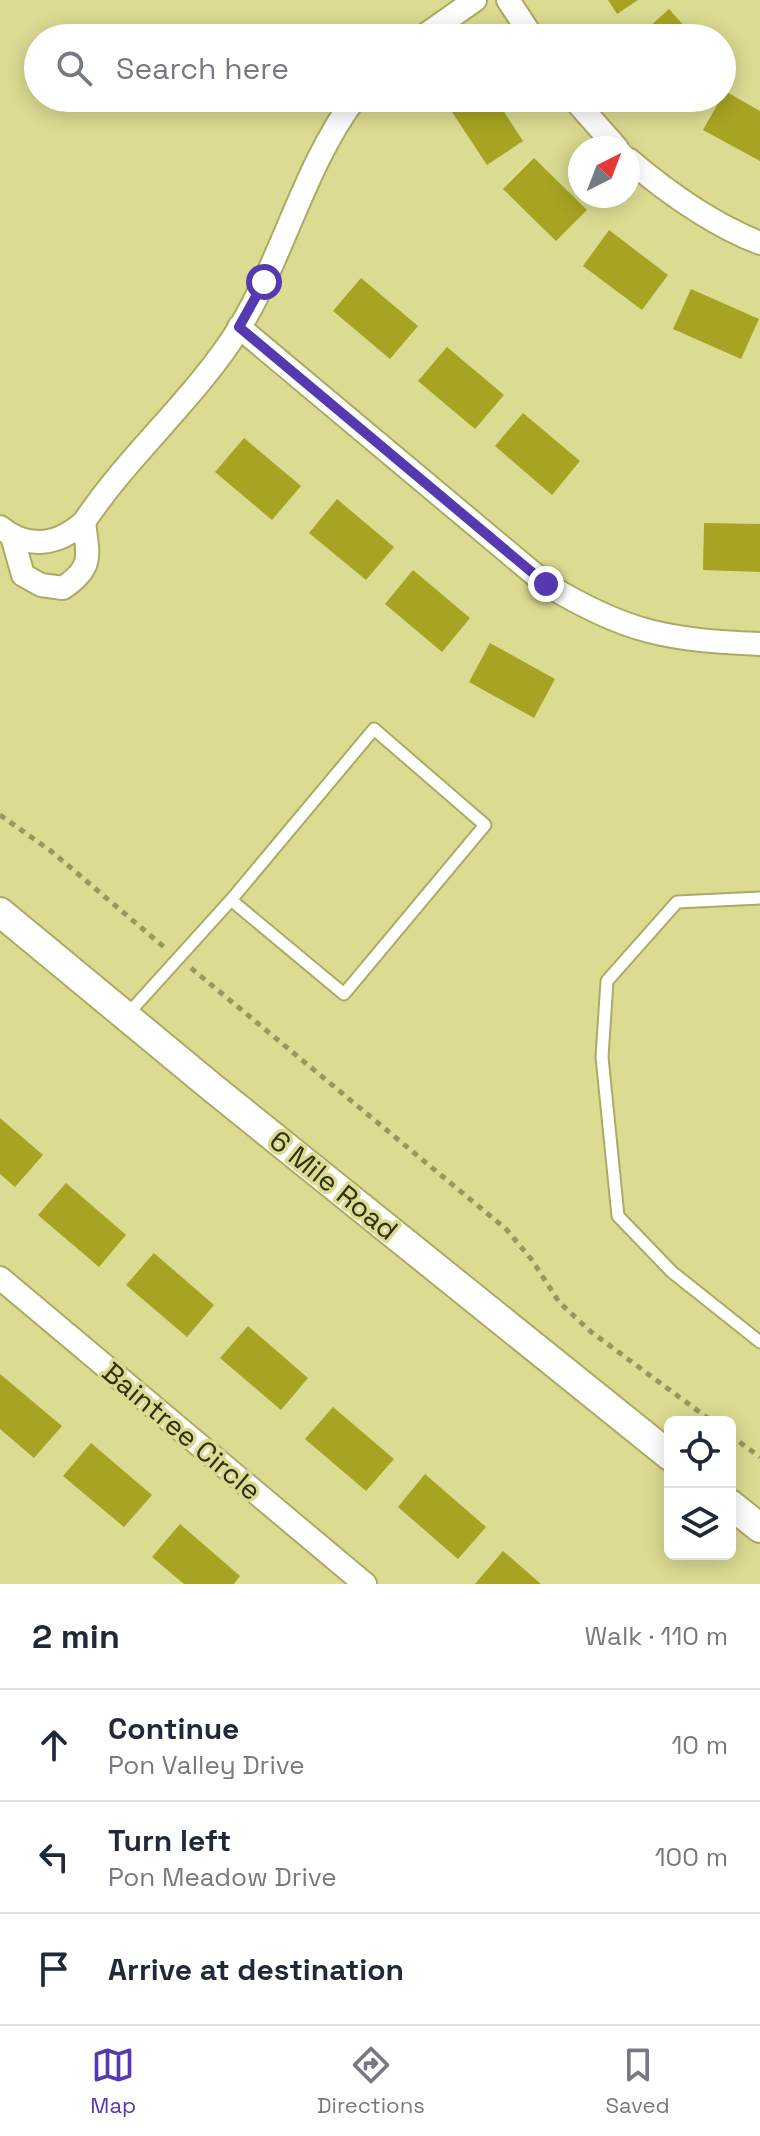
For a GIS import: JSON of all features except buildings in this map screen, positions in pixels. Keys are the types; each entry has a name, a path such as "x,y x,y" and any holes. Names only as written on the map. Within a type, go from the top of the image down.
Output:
{"street":[{"path":"441,24 475,0"},
{"path":"508,0 524,24"},
{"path":"6,532 37,543 53,541 72,533 213,365 264,282 328,140 346,112"},
{"path":"585,112 606,136"},
{"path":"640,169 707,217 760,243"},
{"path":"239,327 546,584 588,609 642,631 701,641 760,644"},
{"path":"6,532 23,575 41,585 63,588 79,577 88,562 84,522"},
{"name":"6 Mile Road","path":"0,912 664,1451"},
{"name":"Baintree Circle","path":"0,1278 365,1584"},
{"path":"736,1509 759,1526"}],"lane":[{"path":"126,1016 231,900 374,729 485,825 344,994 231,900"},
{"path":"760,898 677,902 607,981 602,1057 618,1216 672,1272 760,1342"}],"path":[{"path":"0,815 51,851 506,1229 532,1260 559,1302 590,1331 705,1416"},
{"path":"736,1439 760,1457"}],"route":[{"path":"264,282 239,327 546,584"}]}
